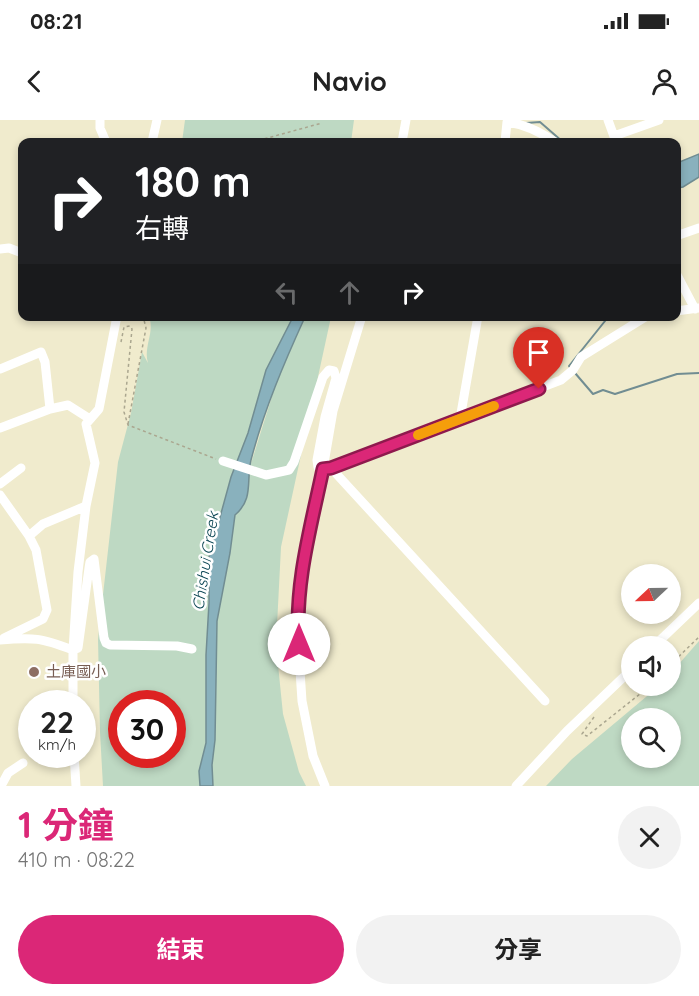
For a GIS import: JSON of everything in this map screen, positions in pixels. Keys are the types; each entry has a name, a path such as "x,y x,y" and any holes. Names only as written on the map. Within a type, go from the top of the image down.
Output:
{"street":[{"path":"100,120 100,128 104,138"},
{"path":"153,138 157,120"},
{"path":"403,138 406,120"},
{"path":"608,120 615,138"},
{"path":"617,138 659,120"},
{"path":"505,138 507,122 549,138"},
{"path":"681,234 699,228"},
{"path":"0,249 9,248 18,251"},
{"path":"681,281 697,308 681,310"},
{"path":"73,690 78,572 86,506 95,463 86,424 99,409 116,321"},
{"path":"324,786 313,756 302,701 297,625 306,549 327,468 333,411 360,321"},
{"path":"460,419 477,321"},
{"path":"222,461 266,476 289,470 294,462 323,377 328,370 334,371 336,378 325,417 317,460 318,467 327,468 561,380 573,370 580,357 639,321"},
{"path":"0,369 41,352 45,362 50,409"},
{"path":"0,428 50,409 68,405 90,419"},
{"path":"0,484 21,468"},
{"path":"327,468 545,701"},
{"path":"0,495 36,550 47,610 43,619 0,640"},
{"path":"28,536 43,524 86,506"},
{"path":"0,640 46,639 73,650 78,648 90,562 94,558 106,643 110,645 177,646 192,649"},
{"path":"664,636 699,603"},
{"path":"516,786 567,731 621,679"},
{"path":"1,786 8,773 18,766"},
{"path":"75,768 76,786"}],"path":[{"path":"268,138 322,123"},
{"path":"128,425 146,328 144,321"},
{"path":"119,350 124,327 130,326 132,329 124,412 128,425"},
{"path":"128,425 222,461"},
{"path":"681,654 699,637"},
{"path":"596,714 582,734 587,736 637,696"}],"green space":[{"path":"185,120 354,120 352,138 183,138"},
{"path":"150,321 291,321 266,370 248,433 231,477 209,557 206,743 199,771 200,786 103,786 98,639 118,462 131,413 142,352 148,363"},
{"path":"303,321 330,321 281,547 276,645 283,714 299,772 306,786 213,786 217,621 235,515 278,377"},
{"path":"699,641 699,786 546,786 572,759 621,718 621,768 681,768 681,708 633,708 647,696 681,696 681,662"}],"water":[{"path":"699,154 699,177 681,187 681,161"},
{"path":"291,321 303,321 282,369 256,441 245,503 235,515 217,621 213,786 200,786 199,771 206,743 209,557 231,477 248,433 266,370"}],"waterway":[{"path":"526,123 540,122 558,138"},
{"path":"571,369 569,366 605,321"},
{"path":"575,373 593,394 603,390 615,394 677,374 699,373"}],"slow traffic":[{"path":"418,435 494,406"}],"place":[{"name":"土庫國小","path":"34,672"}],"route":[{"path":"299,644 297,625 306,549 323,469 331,468 539,389"}],"water label":[{"name":"Chishui Creek","path":"205,561"}]}
